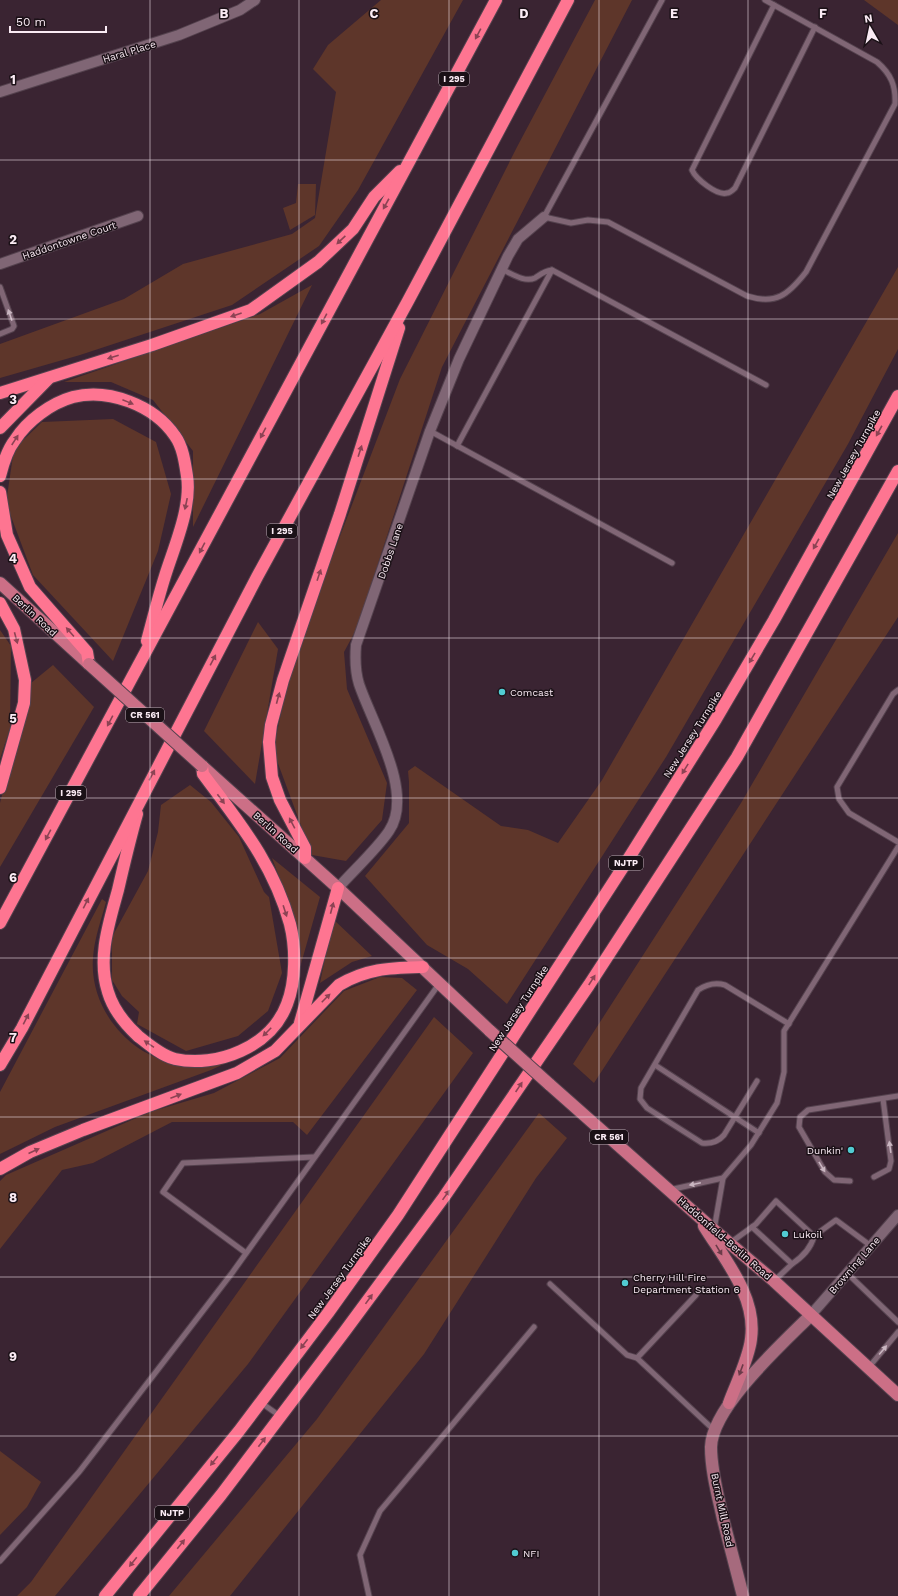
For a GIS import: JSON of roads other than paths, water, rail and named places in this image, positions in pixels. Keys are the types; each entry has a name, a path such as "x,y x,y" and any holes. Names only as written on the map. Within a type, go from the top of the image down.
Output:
{"highway":[{"name":"I 295","path":"0,924 496,0"},
{"name":"I 295","path":"0,1065 22,1028 142,794 257,577 408,301 568,0"},
{"path":"0,393 152,345 251,310 318,262 353,229 374,197 412,158"},
{"path":"305,858 305,848 280,800 272,777 269,742 271,725 283,680 340,514 408,301"},
{"path":"0,428 51,377"},
{"path":"0,476 4,460 15,439 31,421 52,407 72,397 94,394 124,400 146,410 163,422 175,436 183,452 188,478 187,498 181,525 142,662"},
{"name":"New Jersey Turnpike","path":"105,1596 260,1402 328,1313 398,1216 627,861 716,719 774,620 898,396"},
{"name":"NJTP","path":"139,1596 221,1495 444,1197 632,920 737,757 898,471"},
{"path":"0,492 6,536 30,586 87,652 89,664"},
{"path":"0,603 14,629 25,680 24,703 0,788"},
{"path":"142,794 104,944 104,970 108,992 118,1013 130,1028 147,1044 173,1058 192,1061 219,1059 248,1047 265,1036 276,1022 287,1004 292,983 294,955 290,926 277,886 255,845 203,774 202,766"},
{"path":"299,1026 338,888"},
{"path":"0,1169 30,1152 83,1130 237,1073 275,1051 339,985 351,977 380,969 423,967"}],"main road":[{"name":"Berlin Road","path":"0,583 338,888 490,1031 549,1084"},
{"name":"Haddonfield-Berlin Road","path":"549,1084 698,1217 774,1281 810,1316 898,1395"},
{"path":"698,1217 743,1290 751,1313 751,1341 729,1403"},
{"name":"Burnt Mill Road","path":"743,1596 716,1488 711,1446 719,1421 729,1403 750,1377 810,1316"}],"street":[{"name":"Haral Place","path":"0,92 179,35 240,10 255,0"},
{"name":"Haddontowne Court","path":"0,264 138,216"},
{"name":"Dobbs Lane","path":"338,888 389,832 396,813 397,792 390,765 359,683 355,663 356,645 430,431 459,359 501,269 518,239 544,218"},
{"name":"Browning Lane","path":"810,1316 898,1215"}],"lane":[{"path":"662,0 544,218 571,223 588,220 608,222 746,296 771,299 786,294 795,287 806,272 895,104 896,90 886,70 877,62 765,0"},
{"path":"774,5 692,170 695,177 722,194 728,193 735,188 815,27"},
{"path":"501,269 525,279 533,279 544,271 552,270 766,385"},
{"path":"457,446 552,270"},
{"path":"0,287 14,326 12,329 0,334"},
{"path":"430,431 672,563"},
{"path":"898,690 893,694 837,787 839,799 849,812 898,842"},
{"path":"714,1230 723,1178 751,1145 777,1103 784,1072 784,1031 898,847"},
{"path":"0,1561 79,1472 246,1252 440,984"},
{"path":"757,1081 720,1139 712,1143 704,1144 647,1108 641,1101 640,1090 698,990 711,984 725,985 789,1024"},
{"path":"655,1065 759,1132"},
{"path":"850,1181 834,1180 825,1172 799,1127 800,1117 808,1110 898,1096"},
{"path":"874,1177 889,1169 891,1162 883,1099"},
{"path":"246,1252 163,1192 183,1163 314,1157"},
{"path":"668,1190 723,1178"},
{"path":"729,1243 752,1227 776,1201 814,1236"},
{"path":"774,1281 792,1264 801,1258 812,1244 814,1236 836,1220 871,1246"},
{"path":"752,1227 792,1264"},
{"path":"847,1274 898,1322"},
{"path":"550,1284 627,1355 637,1358 716,1431"},
{"path":"637,1358 696,1295"},
{"path":"370,1596 360,1555 380,1511 534,1327"},
{"path":"868,1368 898,1332"},
{"path":"260,1402 281,1416"}],"place":[{"name":"Comcast","path":"502,692"},
{"name":"Dunkin'","path":"851,1150"},
{"name":"Lukoil","path":"785,1234"},
{"name":"Cherry Hill Fire Department Station 6","path":"625,1283"},
{"name":"NFI","path":"515,1553"}]}
